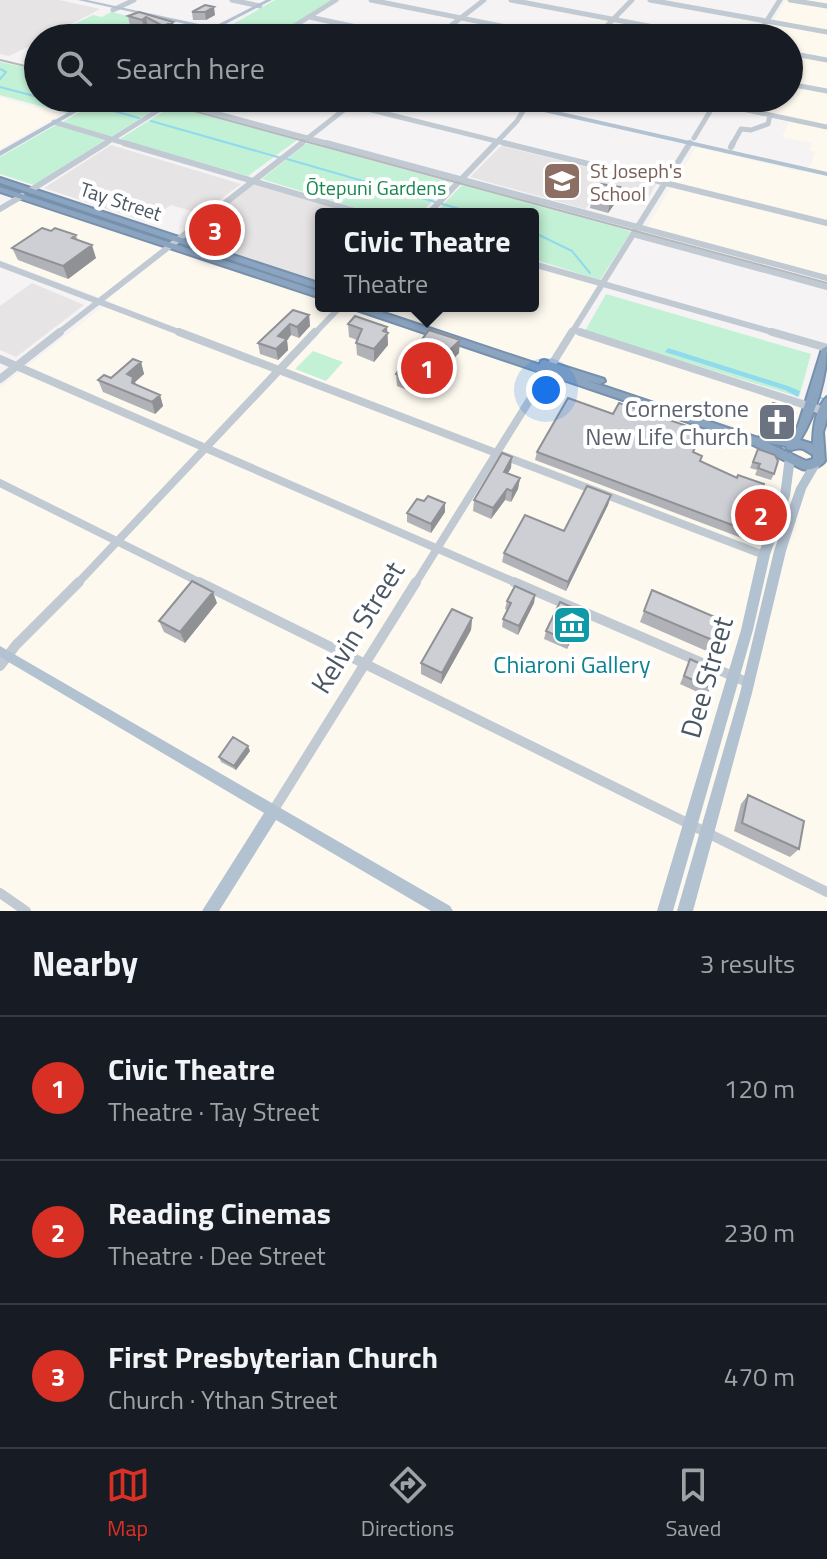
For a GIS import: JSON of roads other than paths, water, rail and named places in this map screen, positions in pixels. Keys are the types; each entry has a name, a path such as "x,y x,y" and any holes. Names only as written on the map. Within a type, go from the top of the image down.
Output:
{"highway":[{"name":"Tay Street","path":"0,180 95,221 174,243 315,293"},
{"name":"Tay Street","path":"0,189 27,193 104,214 218,262 237,264 315,285"},
{"path":"95,221 104,214"},
{"path":"373,312 550,368"},
{"path":"394,312 760,438 802,465 822,461"},
{"path":"792,457 827,348"},
{"path":"822,461 818,432 826,407"},
{"path":"724,428 784,440 794,439 801,432"},
{"path":"724,428 785,459 807,445 822,461"}],"main road":[{"path":"71,0 164,24"},
{"path":"80,0 179,24"},
{"path":"229,23 270,0"},
{"path":"0,154 72,112"},
{"path":"569,112 779,160"},
{"path":"610,122 684,136 695,142 731,147 827,172"},
{"name":"Dee Street","path":"665,911 733,676 764,555 782,506 792,457"},
{"name":"Dee Street","path":"685,911 749,683 780,551 801,488 822,461"},
{"path":"3,658 445,911"},
{"name":"Kelvin Street","path":"210,911 273,811"}],"street":[{"path":"115,9 134,0"},
{"path":"232,0 260,6"},
{"path":"298,24 336,0"},
{"path":"371,0 491,24"},
{"path":"453,24 484,0"},
{"path":"511,0 639,24"},
{"path":"608,24 632,0"},
{"path":"650,0 783,24"},
{"path":"765,24 780,0"},
{"path":"790,0 827,6"},
{"path":"309,17 342,24"},
{"path":"803,28 827,32"},
{"path":"803,56 827,60"},
{"path":"803,87 827,91"},
{"path":"3,208 156,112"},
{"path":"218,112 827,287"},
{"path":"0,379 341,112"},
{"path":"379,112 827,223"},
{"path":"434,208 525,112"},
{"name":"Kelvin Street","path":"273,811 711,112"},
{"path":"759,112 827,127"},
{"path":"731,147 741,129 751,130 768,124 770,115"},
{"path":"54,122 345,208"},
{"path":"636,230 827,278"},
{"path":"0,264 764,555"},
{"path":"539,266 827,348"},
{"path":"3,658 335,312"},
{"path":"573,330 826,407"},
{"path":"0,359 749,683"},
{"path":"0,483 827,892"},
{"path":"0,893 26,911"}],"water":[{"path":"668,348 788,386 800,391 798,397 785,390 665,352"}],"waterway":[{"path":"0,69 6,72 0,79"},
{"path":"0,87 24,93"},
{"path":"118,112 139,118"},
{"path":"151,121 281,158"},
{"path":"287,159 456,208"},
{"path":"539,235 572,251 590,273"},
{"path":"818,397 827,400"}],"railway":[{"path":"0,60 24,66"},
{"path":"198,112 827,283"}],"place":[{"name":"St Joseph's School","path":"562,181"},
{"name":"First Presbyterian Church","path":"215,230"},
{"name":"Civic Theatre","path":"427,368"},
{"name":"Cornerstone New Life Church","path":"777,422"},
{"name":"Reading Cinemas","path":"761,515"},
{"name":"Chiaroni Gallery","path":"572,625"}],"park label":[{"name":"Ōtepuni Gardens","path":"376,187"}]}
